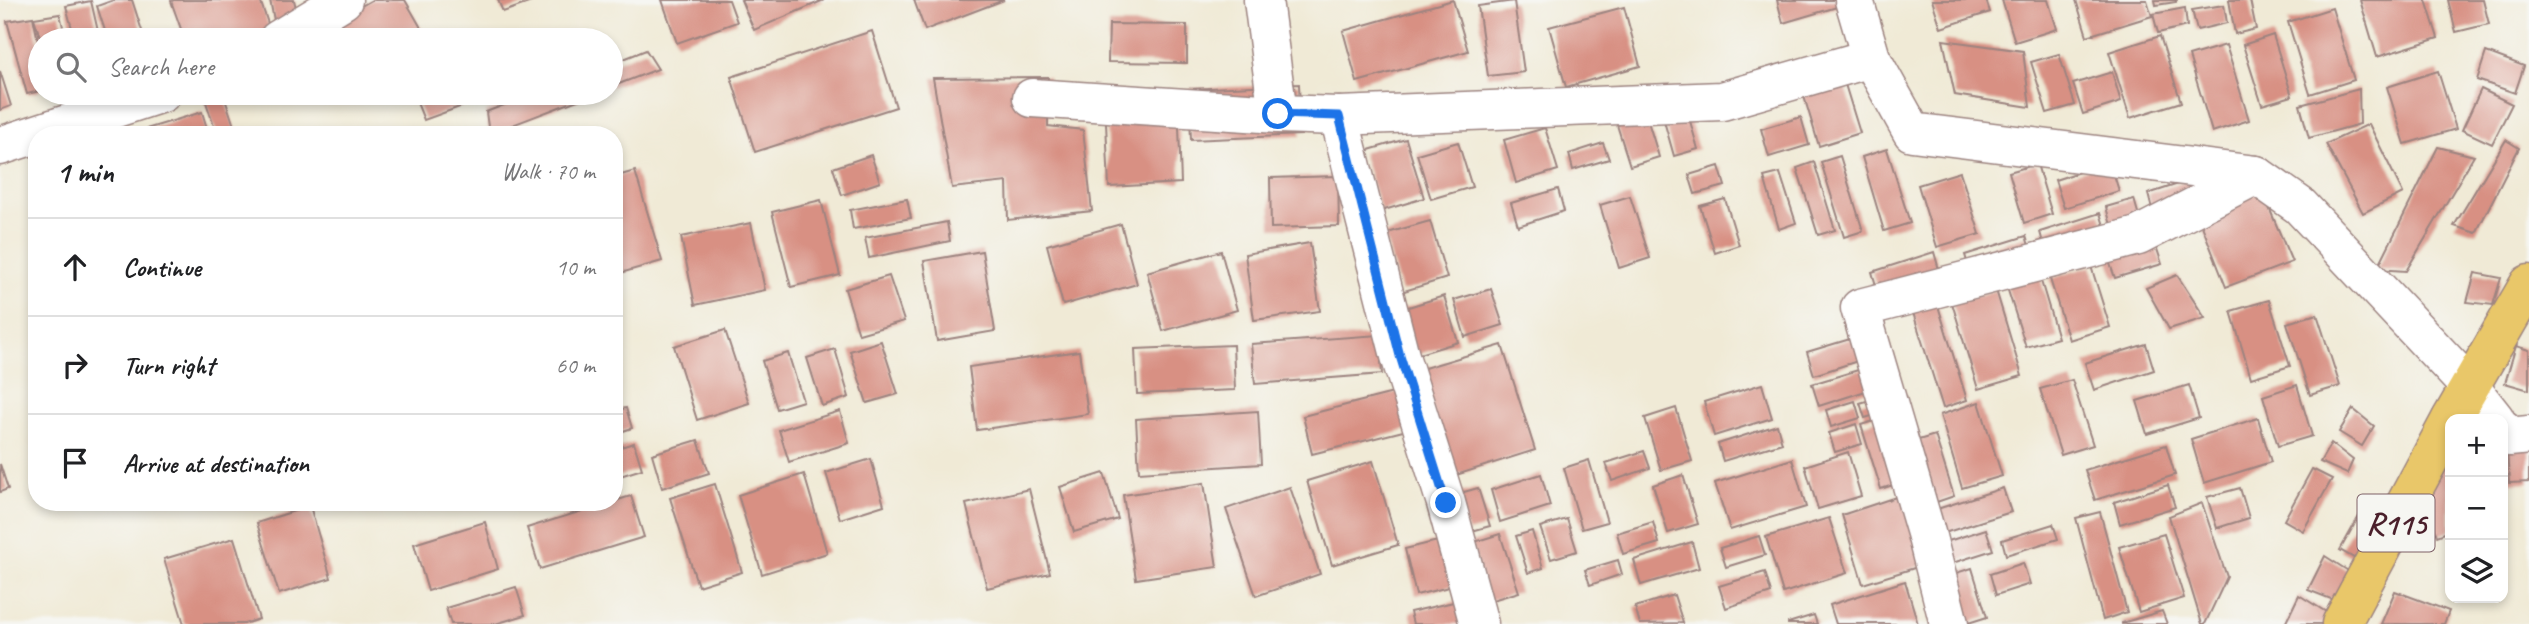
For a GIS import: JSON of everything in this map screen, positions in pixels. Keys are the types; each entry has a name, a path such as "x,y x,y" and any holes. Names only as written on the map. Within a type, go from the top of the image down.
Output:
{"main road":[{"name":"R115","path":"2454,414 2529,284"},
{"name":"R115","path":"2341,624 2445,431"}],"street":[{"path":"298,28 343,0"},
{"path":"1263,0 1278,114"},
{"path":"1854,0 1871,58 1912,132 2256,175 2300,206 2469,386 2491,414"},
{"path":"1032,98 1339,116 1722,101 1871,58"},
{"path":"61,126 125,105"},
{"path":"1339,116 1400,356 1446,503 1479,624"},
{"path":"0,146 28,137"},
{"path":"1949,624 1926,533 1860,308 2138,236 2256,175"},
{"path":"2508,436 2529,435"}],"building":[{"path":"114,0 132,0 141,28 104,28 97,6"},
{"path":"260,0 270,28 181,28 171,1"},
{"path":"270,0 294,0 301,28 276,28"},
{"path":"372,0 405,0 421,28 344,28 339,19"},
{"path":"498,0 537,0 503,12"},
{"path":"662,0 729,0 737,22 677,43"},
{"path":"741,0 824,0 754,30"},
{"path":"914,0 1004,0 925,30"},
{"path":"1453,0 1468,51 1357,82 1343,31"},
{"path":"1777,0 1846,0 1847,4 1783,23"},
{"path":"1932,0 1986,0 1990,12 1941,28"},
{"path":"2002,0 2048,0 2057,29 2015,42"},
{"path":"2076,0 2147,0 2152,16 2087,36"},
{"path":"2155,0 2176,0 2176,2 2156,5"},
{"path":"2229,0 2250,0 2256,29 2235,34"},
{"path":"2360,0 2426,0 2438,38 2377,57"},
{"path":"2448,0 2483,0 2489,24 2456,32"},
{"path":"91,1 97,28 72,28 66,6"},
{"path":"1514,1 1524,72 1488,76 1478,6"},
{"path":"2224,5 2227,23 2197,30 2192,10"},
{"path":"1624,7 1640,66 1566,87 1549,27"},
{"path":"2185,8 2187,26 2158,33 2153,14"},
{"path":"2332,8 2354,80 2310,94 2288,22"},
{"path":"60,14 63,28 37,28 34,18"},
{"path":"33,17 35,28 28,28 28,94 27,94 7,21"},
{"path":"1109,24 1187,25 1187,63 1108,62"},
{"path":"872,31 896,107 755,152 731,77"},
{"path":"2273,35 2292,96 2262,105 2243,45"},
{"path":"2160,36 2181,102 2130,118 2109,52"},
{"path":"1943,40 2023,51 2030,107 1955,95"},
{"path":"2226,45 2249,120 2212,132 2189,56"},
{"path":"646,50 658,69 623,82 623,59"},
{"path":"2486,52 2524,66 2515,93 2477,80"},
{"path":"2059,54 2075,105 2047,113 2031,62"},
{"path":"0,71 11,106 0,110"},
{"path":"2438,71 2456,129 2405,144 2387,87"},
{"path":"2112,72 2121,102 2083,114 2073,84"},
{"path":"1048,77 1048,126 1083,130 1092,211 1008,220 1007,182 952,188 933,78"},
{"path":"1844,81 1860,133 1819,146 1803,93"},
{"path":"1299,84 1301,135 1191,140 1189,89"},
{"path":"2359,89 2360,124 2309,138 2300,105"},
{"path":"2481,89 2512,104 2492,144 2462,130"},
{"path":"1178,99 1181,183 1109,187 1105,102"},
{"path":"207,105 227,105 234,126 214,126"},
{"path":"418,105 465,105 424,120"},
{"path":"504,105 565,105 510,126 488,126 486,112"},
{"path":"202,112 206,126 156,126"},
{"path":"1688,114 1698,149 1674,156 1664,121"},
{"path":"1646,115 1659,157 1630,166 1617,125"},
{"path":"1801,117 1809,145 1769,157 1761,129"},
{"path":"2369,124 2403,193 2363,213 2326,144"},
{"path":"1545,128 1558,170 1516,183 1504,140"},
{"path":"1406,139 1424,198 1381,211 1362,152"},
{"path":"2506,140 2519,148 2476,233 2454,226"},
{"path":"1458,142 1472,187 1431,199 1417,154"},
{"path":"1603,143 1609,159 1573,170 1569,154"},
{"path":"2438,147 2474,156 2406,271 2377,269"},
{"path":"1887,149 1910,223 1884,231 1862,157"},
{"path":"871,155 880,182 842,195 833,168"},
{"path":"1840,156 1863,231 1844,237 1821,162"},
{"path":"1814,162 1835,230 1818,235 1797,168"},
{"path":"2110,162 2119,191 2064,208 2055,180"},
{"path":"2037,164 2052,214 2024,223 2009,172"},
{"path":"1719,166 1725,186 1695,194 1689,175"},
{"path":"635,171 662,261 623,272 623,174"},
{"path":"1960,172 1980,234 1937,247 1918,185"},
{"path":"1780,173 1796,223 1779,229 1764,177"},
{"path":"2206,175 2211,190 2152,209 2148,194"},
{"path":"1338,176 1339,226 1271,228 1270,178"},
{"path":"1558,189 1564,211 1518,226 1511,203"},
{"path":"2262,191 2292,262 2226,287 2199,218"},
{"path":"1630,196 1650,258 1619,268 1600,205"},
{"path":"907,199 911,218 853,229 850,210"},
{"path":"1725,199 1739,245 1715,253 1700,206"},
{"path":"2134,199 2140,220 2112,229 2106,207"},
{"path":"821,200 840,275 791,287 772,212"},
{"path":"2100,213 2107,235 2046,254 2040,232"},
{"path":"1430,221 1447,278 1401,292 1384,234"},
{"path":"947,222 950,241 869,258 865,238"},
{"path":"751,223 765,290 695,305 681,237"},
{"path":"1121,224 1137,284 1063,305 1047,245"},
{"path":"2026,236 2032,255 1971,274 1965,255"},
{"path":"2154,240 2162,264 2115,278 2107,255"},
{"path":"1310,243 1320,311 1254,320 1245,254"},
{"path":"982,251 995,331 937,341 924,261"},
{"path":"1221,251 1237,310 1163,331 1147,272"},
{"path":"1934,252 1940,273 1878,292 1872,272"},
{"path":"2091,266 2110,327 2069,340 2050,279"},
{"path":"2038,271 2058,338 2026,347 2005,281"},
{"path":"2475,273 2501,278 2493,305 2467,302"},
{"path":"2177,275 2205,318 2169,329 2146,288"},
{"path":"889,276 904,321 859,334 845,289"},
{"path":"1491,289 1503,325 1465,337 1454,300"},
{"path":"1996,290 2022,376 1978,389 1952,303"},
{"path":"1444,296 1458,342 1416,355 1402,309"},
{"path":"1935,296 1967,400 1943,408 1910,303"},
{"path":"2269,300 2290,366 2251,378 2231,311"},
{"path":"2317,314 2340,386 2310,395 2287,323"},
{"path":"725,330 749,403 697,420 674,346"},
{"path":"1379,335 1382,374 1255,384 1251,344"},
{"path":"1860,336 1867,358 1814,375 1807,352"},
{"path":"881,341 898,394 867,403 850,351"},
{"path":"2146,344 2154,370 2094,390 2085,363"},
{"path":"1233,345 1235,390 1137,394 1135,349"},
{"path":"1502,345 1535,450 1453,476 1421,369"},
{"path":"2516,346 2529,350 2529,390 2505,383"},
{"path":"835,349 849,397 822,406 807,358"},
{"path":"1079,351 1088,414 977,430 969,367"},
{"path":"788,353 803,401 777,409 762,361"},
{"path":"1868,367 1875,388 1819,406 1812,384"},
{"path":"2072,380 2093,445 2061,455 2040,389"},
{"path":"1762,384 1772,418 1714,436 1704,402"},
{"path":"2189,385 2199,418 2147,434 2137,401"},
{"path":"2297,385 2312,436 2278,446 2263,396"},
{"path":"1401,391 1411,429 1312,454 1303,416"},
{"path":"1880,397 1885,412 1865,418 1860,403"},
{"path":"1855,401 1860,418 1831,427 1826,410"},
{"path":"1979,402 2002,476 1962,488 1940,415"},
{"path":"626,408 632,428 623,431 623,409"},
{"path":"1676,408 1692,461 1661,470 1645,418"},
{"path":"2353,409 2374,426 2362,446 2339,432"},
{"path":"840,411 849,443 789,462 779,430"},
{"path":"1258,411 1261,464 1139,472 1136,419"},
{"path":"1883,418 1902,482 1881,489 1861,425"},
{"path":"2258,418 2271,462 2204,483 2191,439"},
{"path":"1856,424 1862,444 1835,452 1829,433"},
{"path":"1777,425 1782,443 1723,461 1718,444"},
{"path":"1935,435 1954,496 1928,505 1909,443"},
{"path":"698,440 709,473 662,488 652,454"},
{"path":"634,443 642,469 623,475 623,446"},
{"path":"2331,443 2353,460 2347,474 2320,462"},
{"path":"2166,445 2175,475 2095,500 2085,470"},
{"path":"2529,447 2529,482 2509,483 2508,448"},
{"path":"1644,451 1650,468 1612,481 1606,463"},
{"path":"1848,452 1861,496 1818,509 1805,466"},
{"path":"871,459 884,505 840,519 826,473"},
{"path":"1792,459 1806,507 1730,530 1715,483"},
{"path":"1589,460 1607,522 1582,529 1564,468"},
{"path":"1373,461 1398,545 1332,565 1307,481"},
{"path":"2445,463 2445,533 2437,536 2416,473"},
{"path":"0,464 8,489 0,492"},
{"path":"2312,469 2332,479 2303,531 2284,520"},
{"path":"1104,473 1118,519 1074,532 1060,487"},
{"path":"804,474 827,553 762,574 738,495"},
{"path":"1541,474 1550,506 1500,522 1491,490"},
{"path":"1683,475 1698,524 1668,533 1653,485"},
{"path":"1204,483 1217,567 1136,579 1123,495"},
{"path":"715,484 742,572 698,586 670,498"},
{"path":"2168,485 2175,507 2120,524 2114,502"},
{"path":"1290,487 1320,574 1256,596 1226,509"},
{"path":"1478,488 1490,526 1468,532 1457,494"},
{"path":"2003,488 2011,512 1941,534 1934,510"},
{"path":"2240,488 2249,518 2217,528 2207,497"},
{"path":"1029,489 1050,573 987,588 966,504"},
{"path":"1902,495 1924,565 1863,584 1842,515"},
{"path":"631,496 644,537 540,569 527,528 582,511 623,511 623,498"},
{"path":"2202,503 2227,577 2205,624 2202,624 2169,516"},
{"path":"2363,509 2405,533 2382,574 2340,550"},
{"path":"294,511 311,511 331,578 279,594 257,523"},
{"path":"2100,512 2127,612 2103,620 2076,518"},
{"path":"1829,518 1847,573 1783,593 1766,537"},
{"path":"1567,519 1577,551 1551,559 1540,527"},
{"path":"485,522 498,569 428,591 414,544"},
{"path":"1653,522 1659,543 1623,554 1617,533"},
{"path":"2053,524 2058,539 2006,555 2002,540"},
{"path":"1986,529 1993,550 1943,566 1936,545"},
{"path":"1532,531 1543,568 1528,573 1516,536"},
{"path":"1500,534 1519,592 1489,601 1471,543"},
{"path":"2164,534 2184,598 2139,612 2119,547"},
{"path":"1759,536 1765,555 1726,567 1720,548"},
{"path":"234,538 259,619 244,624 184,624 164,559"},
{"path":"1446,539 1457,585 1416,595 1405,549"},
{"path":"1692,542 1699,568 1641,585 1634,560"},
{"path":"2325,556 2367,583 2354,608 2308,590"},
{"path":"1618,560 1622,574 1590,585 1585,570"},
{"path":"2023,563 2030,584 1996,595 1990,574"},
{"path":"1972,568 1987,617 1965,624 1943,577"},
{"path":"1765,572 1771,593 1726,608 1719,586"},
{"path":"1905,581 1918,624 1836,624 1830,605"},
{"path":"516,587 525,615 495,624 451,624 446,608"},
{"path":"2395,591 2449,611 2444,624 2381,624"},
{"path":"1674,595 1683,623 1640,624 1635,607"},
{"path":"2299,595 2342,622 2341,624 2285,624"},
{"path":"1458,601 1463,624 1413,624 1410,612"},
{"path":"2162,611 2167,624 2122,624 2122,623"},
{"path":"1814,615 1817,624 1788,624 1788,623"}],"route":[{"path":"1278,114 1339,116 1400,356 1446,503"}]}
